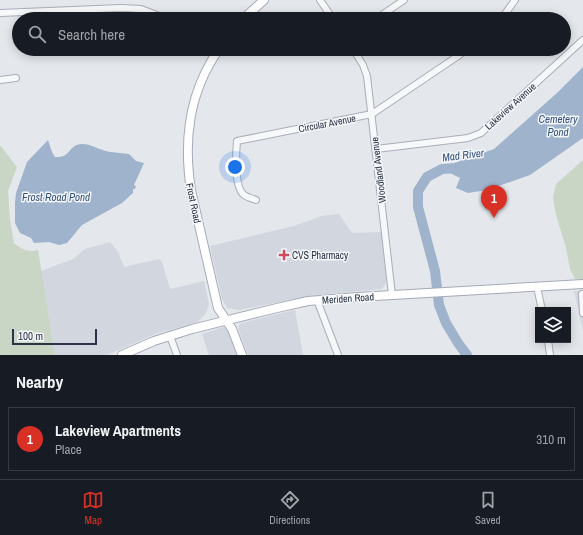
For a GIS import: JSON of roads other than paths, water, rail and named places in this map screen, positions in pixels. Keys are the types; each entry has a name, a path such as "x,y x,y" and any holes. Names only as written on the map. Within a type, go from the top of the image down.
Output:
{"main road":[{"path":"251,12 264,0"},
{"name":"Frost Road","path":"212,56 196,95 189,122 187,155 191,190 218,308 232,328 242,355"},
{"name":"Meriden Road","path":"122,355 170,336 226,320 293,304 317,300 583,284"}],"street":[{"path":"320,0 328,12"},
{"path":"386,12 404,0"},
{"path":"506,12 515,0"},
{"path":"24,12 121,8 141,9 149,12"},
{"path":"0,13 12,13"},
{"name":"Lakeview Avenue","path":"571,51 583,40"},
{"name":"Woodland Avenue","path":"357,56 367,76 392,295"},
{"name":"Circular Avenue","path":"256,200 244,195 239,186 236,160 237,141 372,114 458,56"},
{"name":"Lakeview Avenue","path":"376,149 468,138 478,135 566,56"},
{"path":"0,80 16,78"},
{"path":"537,287 541,307"},
{"path":"583,294 581,298 583,313"},
{"path":"317,300 338,355"},
{"path":"170,336 177,355"},
{"path":"548,343 550,355"}],"water":[{"name":"Cemetery Pond","path":"583,67 583,138 530,175 487,190 468,193 456,188 460,178 442,169 443,167 494,149 557,93"},
{"name":"Frost Road Pond","path":"48,140 55,157 64,156 77,145 82,144 107,151 129,154 136,161 144,163 134,185 136,186 135,189 133,189 133,193 122,203 82,225 67,243 59,245 49,242 34,243 31,238 20,233 15,223 16,193 27,162"}],"waterway":[{"name":"Mad River","path":"456,168 442,169 427,177 418,191 418,207 435,271 439,305 446,323 467,355"}],"place":[{"name":"Lakeview Apartments","path":"494,218"},
{"name":"CVS Pharmacy","path":"284,255"}]}
